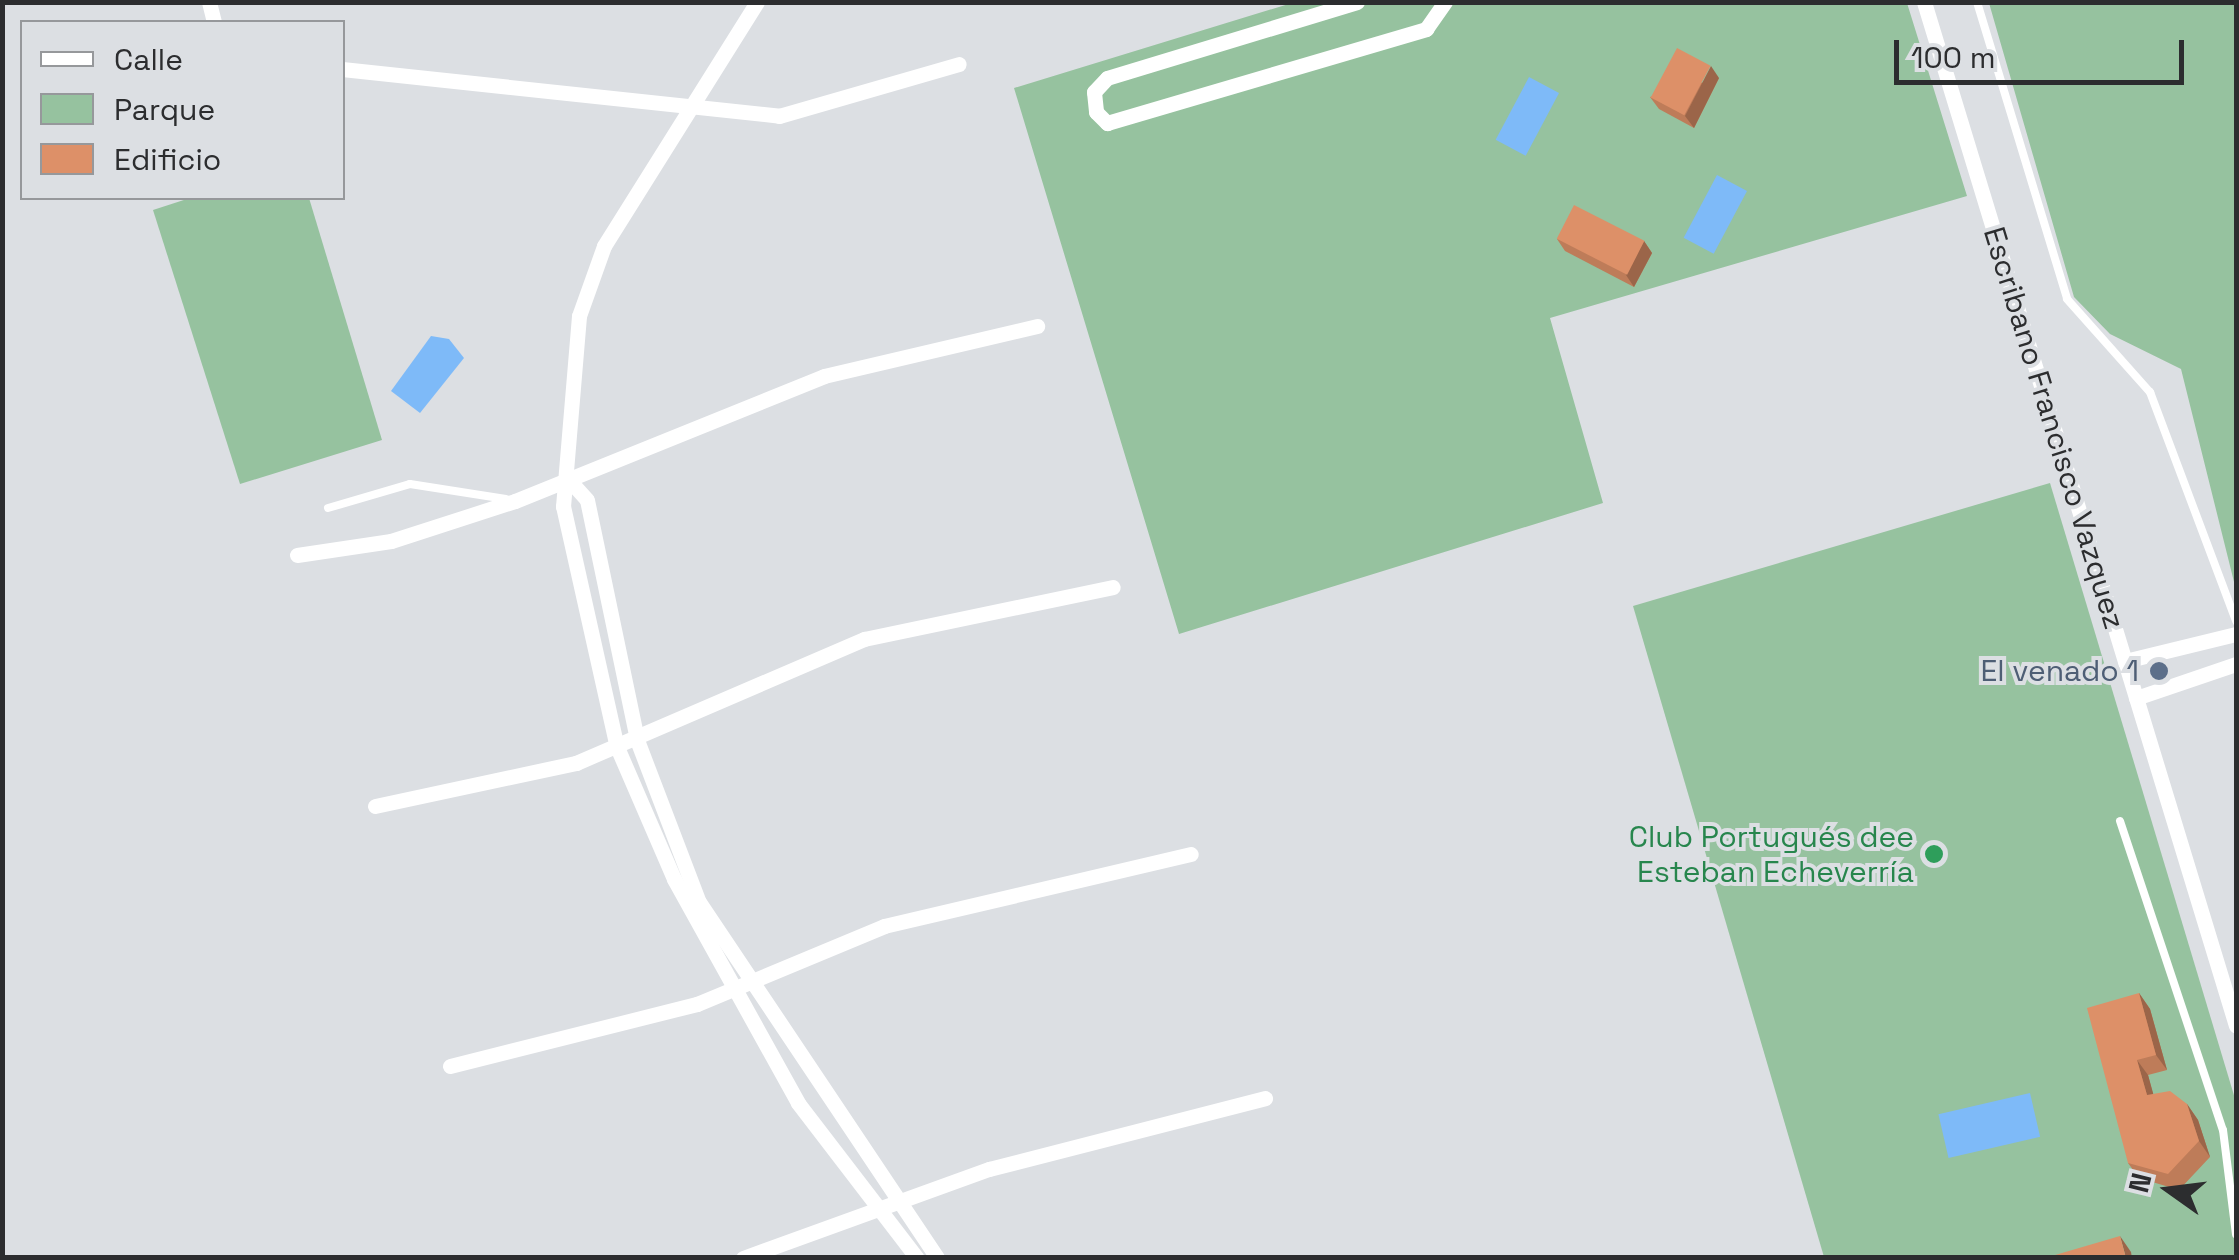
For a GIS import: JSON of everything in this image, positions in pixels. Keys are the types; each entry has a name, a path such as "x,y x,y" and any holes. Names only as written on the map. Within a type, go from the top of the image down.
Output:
{"street":[{"path":"757,2 604,246 580,316 570,481 564,506 617,747 731,988 798,1103 884,1210 917,1258"},
{"path":"1356,2 1106,78 1094,92 1096,112 1107,124 1426,29 1445,2"},
{"name":"Escribano Francisco Vazquez","path":"1924,2 2236,1026"},
{"path":"345,69 779,116 959,64"},
{"path":"297,556 375,545 516,501 824,376 1037,326"},
{"path":"570,481 587,500 636,740 699,902 747,981 904,1202 937,1258"},
{"path":"375,806 617,747 864,638 1113,588"},
{"path":"2125,661 2236,634"},
{"path":"2136,698 2236,664"},
{"path":"450,1066 731,988 884,926 1191,854"},
{"path":"743,1258 989,1169 1265,1098"}],"lane":[{"path":"1978,2 2067,299 2150,392 2236,620"},
{"path":"328,508 410,484 516,501"},
{"path":"2120,821 2222,1130 2236,1234"}],"green space":[{"path":"1292,3 1907,3 1967,196 1550,318 1603,503 1179,634 1014,88"},
{"path":"1989,3 2236,3 2236,590 2181,369 2110,334 2074,297"},
{"path":"184,200 310,200 382,440 240,484 153,210"},
{"name":"Club Portugués dee Esteban Echeverría","path":"2050,483 2236,1102 2236,1257 1824,1257 1633,606"}],"water":[{"path":"1529,77 1559,93 1526,156 1496,140"},
{"path":"1717,175 1747,191 1714,254 1684,238"},
{"path":"431,336 449,339 464,358 420,413 391,391"},
{"path":"2030,1093 2040,1137 1949,1158 1938,1114"}],"building":[{"path":"1677,48 1711,66 1684,115 1651,97"},
{"path":"1574,205 1644,241 1627,275 1557,239"},
{"path":"2139,993 2156,1055 2137,1060 2147,1095 2170,1091 2187,1104 2199,1141 2168,1174 2128,1163 2087,1008"},
{"path":"2120,1236 2126,1258 2045,1258"}],"place":[{"name":"El venado 1","path":"2159,671"},
{"name":"Club Portugués dee Esteban Echeverría","path":"1934,854"}]}
